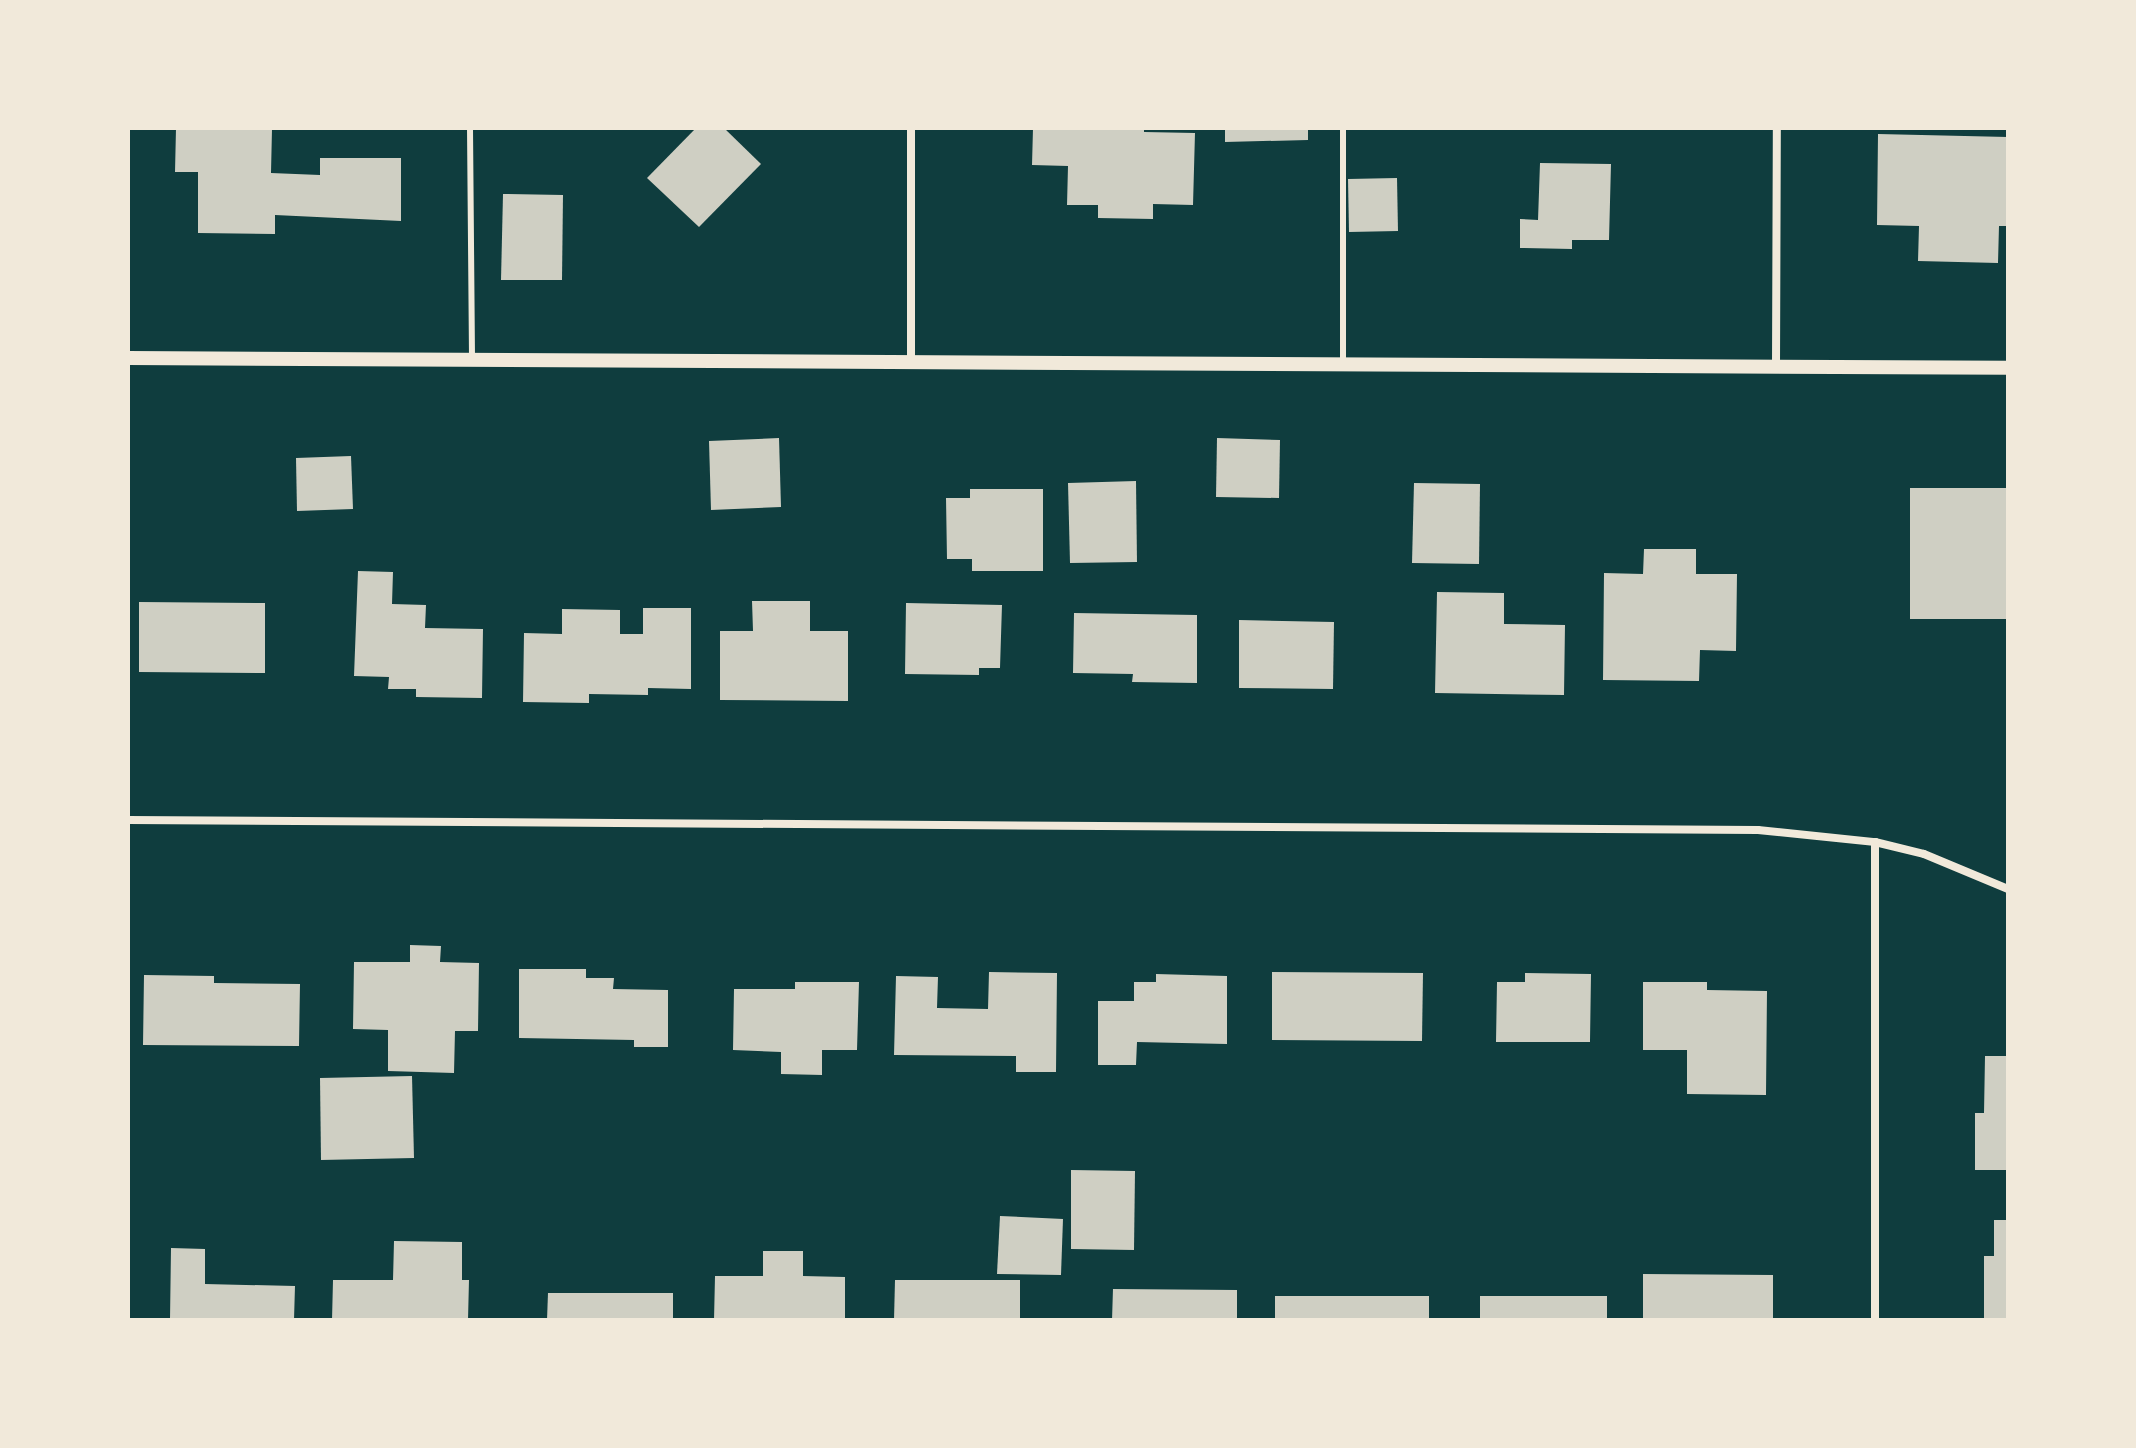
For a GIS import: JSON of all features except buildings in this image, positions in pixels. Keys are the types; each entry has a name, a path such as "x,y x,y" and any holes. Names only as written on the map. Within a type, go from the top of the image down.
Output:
{"street":[{"path":"911,128 911,363"},
{"path":"1776,369 1777,128"},
{"path":"128,358 2008,368"},
{"path":"128,820 1758,830 1875,842 1924,854 2008,889"},
{"path":"1875,842 1875,1320"}],"lane":[{"path":"470,128 472,360"},
{"path":"1343,128 1343,366"}]}
